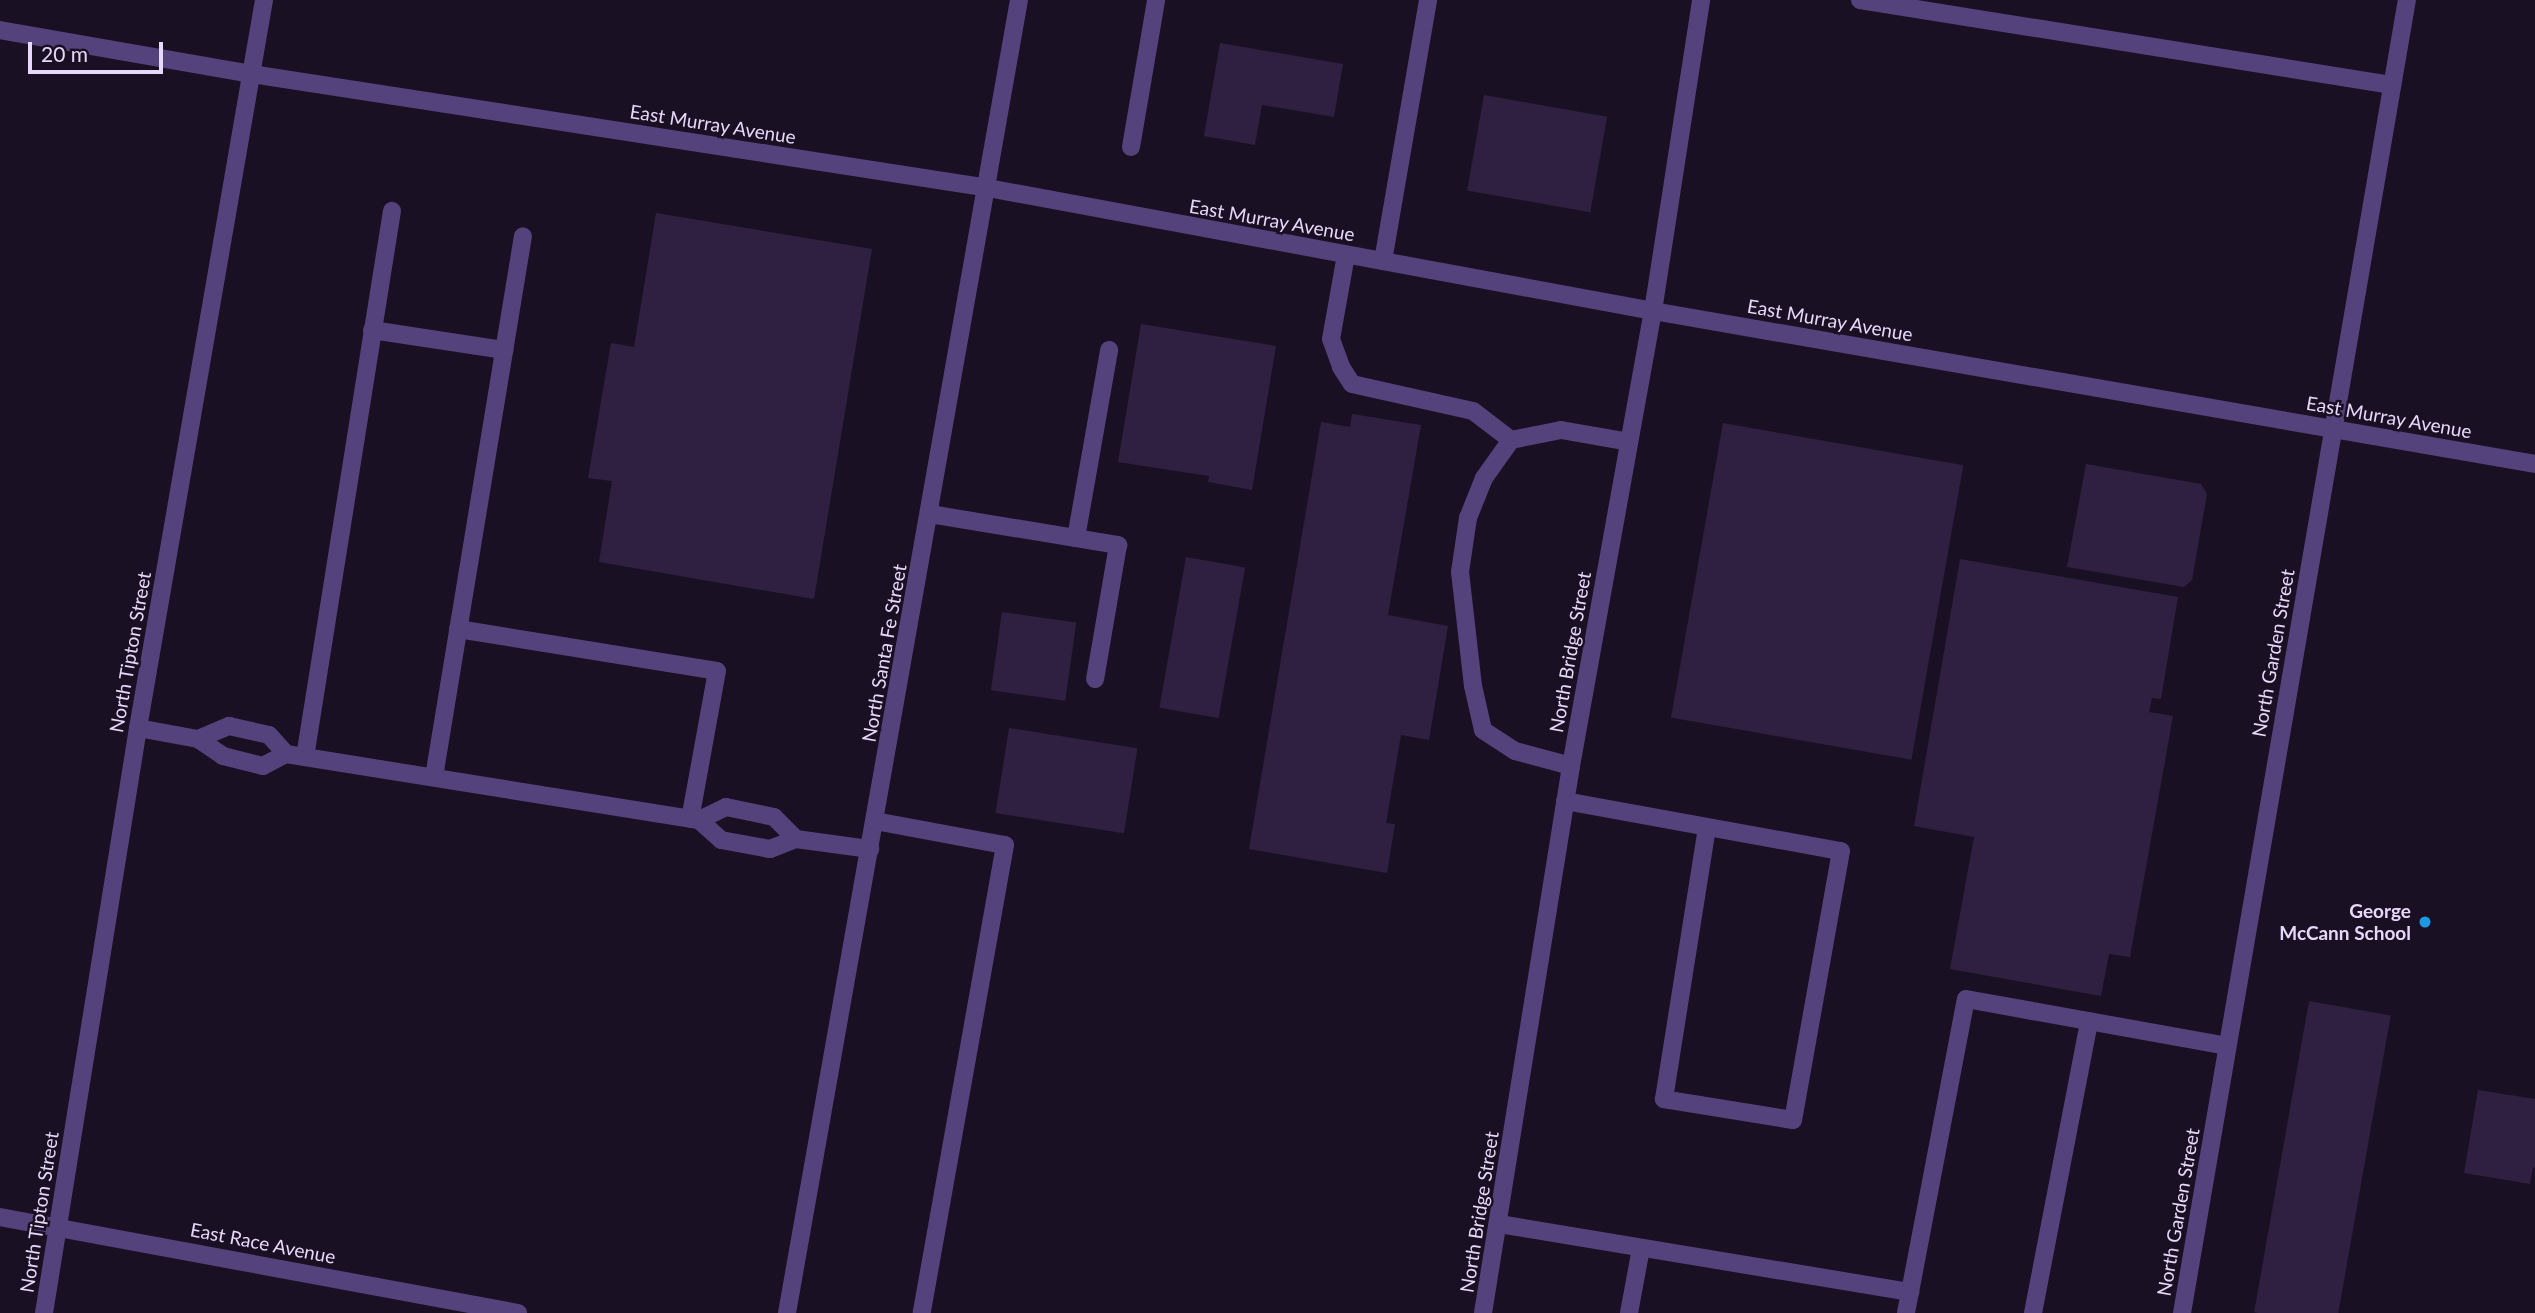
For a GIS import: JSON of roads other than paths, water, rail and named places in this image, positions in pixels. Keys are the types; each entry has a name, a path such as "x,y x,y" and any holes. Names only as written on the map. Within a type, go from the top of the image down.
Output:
{"street":[{"name":"North Tipton Street","path":"44,1313 138,728 264,0"},
{"name":"North Santa Fe Street","path":"787,1313 988,188 1019,0"},
{"path":"1131,147 1156,0"},
{"path":"1383,261 1428,0"},
{"name":"North Bridge Street","path":"1483,1313 1565,801 1653,311 1701,0"},
{"path":"1860,0 2392,86"},
{"name":"North Garden Street","path":"2182,1313 2407,0"},
{"name":"East Murray Avenue","path":"0,30 252,74 988,188 1653,311 2535,464"},
{"path":"305,757 392,211"},
{"path":"434,777 523,236"},
{"path":"1346,255 1331,339 1341,367 1353,384 1473,411 1511,440"},
{"path":"372,330 504,350"},
{"path":"1076,538 1109,350"},
{"path":"1571,766 1515,751 1483,730 1473,686 1460,572 1468,517 1484,478 1511,440 1561,430 1629,442"},
{"path":"930,514 1118,545 1095,679"},
{"path":"458,629 717,671 694,819"},
{"path":"198,739 229,726 269,734 286,754"},
{"path":"138,728 198,739 223,756 263,766 286,754 694,819 721,839 770,849 796,839 870,849"},
{"path":"1565,801 1707,829 1841,850 1793,1120 1664,1099 1707,829"},
{"path":"694,819 726,807 774,817 796,839"},
{"path":"875,821 1005,845 922,1313"},
{"path":"1906,1313 1966,999 2227,1045"},
{"path":"2033,1313 2089,1021"},
{"name":"East Race Avenue","path":"0,1217 518,1313"},
{"path":"1499,1224 1910,1292"},
{"path":"1629,1313 1642,1248"}],"place":[{"name":"George McCann School","path":"2425,922"}]}
